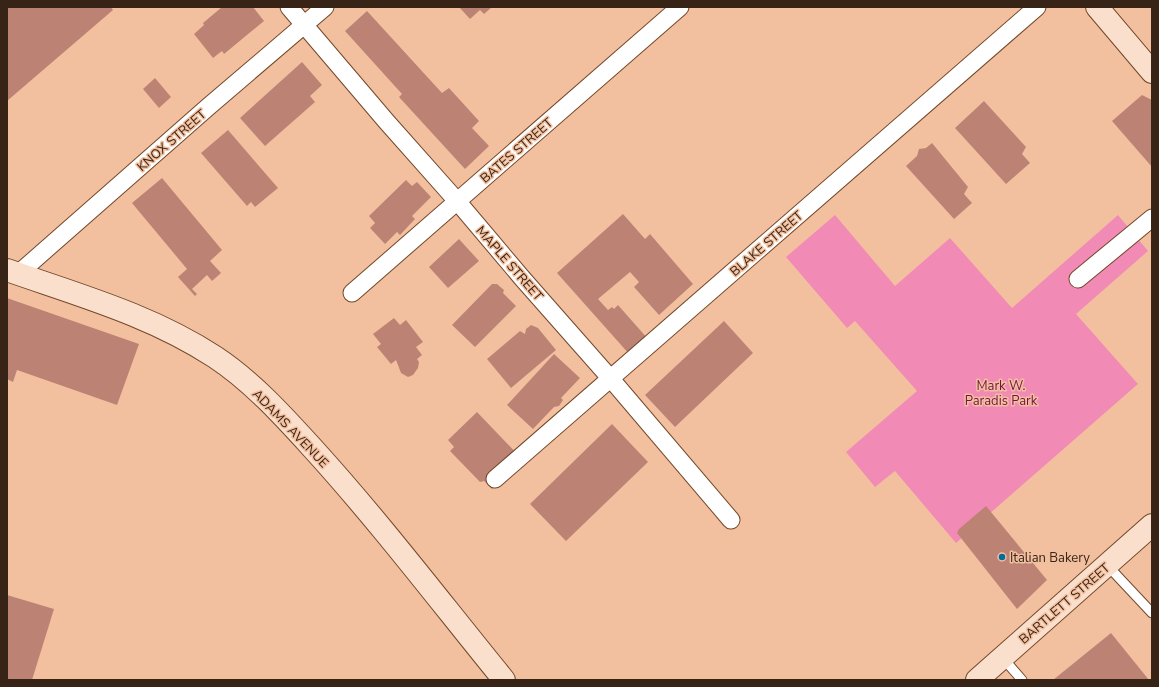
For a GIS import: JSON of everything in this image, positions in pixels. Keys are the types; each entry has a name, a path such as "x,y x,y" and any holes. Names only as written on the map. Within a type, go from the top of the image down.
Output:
{"street":[{"name":"MAPLE STREET","path":"289,7 731,520"},
{"name":"KNOX STREET","path":"13,272 325,7"},
{"name":"BATES STREET","path":"352,293 680,7"},
{"name":"BLAKE STREET","path":"495,479 1037,7"},
{"path":"1097,7 1152,72"},
{"path":"1078,279 1152,218"},
{"name":"ADAMS AVENUE","path":"13,272 98,301 178,335 215,357 241,377 287,421 345,484 401,551 444,607 504,680"},
{"name":"BARTLETT STREET","path":"977,680 1152,525"}],"lane":[{"path":"1107,565 1152,613"},
{"path":"1002,657 1022,680"}],"green space":[{"name":"Mark W. Paradis Park","path":"835,215 895,286 950,238 1012,308 1118,215 1148,251 1076,314 1138,384 956,543 895,471 875,487 846,452 917,391 855,321 847,328 786,257"}],"building":[{"path":"8,7 111,7 113,10 7,101"},
{"path":"222,7 253,7 264,21 224,54 222,51 213,58 194,34 204,25 203,23"},
{"path":"459,7 492,7 484,14 480,10 470,19"},
{"path":"367,11 442,93 449,88 479,121 472,128 489,146 465,169 399,97 402,94 345,31"},
{"path":"302,62 322,85 310,96 315,102 265,146 240,118"},
{"path":"155,78 171,97 159,108 143,89"},
{"path":"1142,95 1152,100 1152,167 1112,121"},
{"path":"984,101 1026,147 1022,154 1030,163 1006,184 955,128"},
{"path":"228,130 278,188 255,207 251,202 247,206 201,153"},
{"path":"932,143 968,187 964,194 972,203 954,219 906,166 917,156 919,149 926,148"},
{"path":"162,178 222,250 210,261 221,273 212,281 207,275 192,289 197,294 195,296 178,277 187,269 132,203"},
{"path":"406,180 412,186 417,182 431,197 412,216 415,219 400,235 397,232 385,244 370,228 375,223 369,216"},
{"path":"623,214 645,239 650,234 693,284 659,315 634,287 639,282 630,272 598,299 608,310 612,307 614,309 618,305 648,339 630,355 557,273"},
{"path":"459,239 479,261 448,288 429,267"},
{"path":"492,284 497,284 504,290 503,293 516,306 475,347 452,325"},
{"path":"7,298 139,344 117,405 17,370 13,382 7,379"},
{"path":"394,318 400,325 406,320 423,342 416,347 422,355 417,359 419,362 418,368 413,375 408,377 401,373 396,360 391,364 377,347 381,344 373,334"},
{"path":"724,321 753,353 675,427 645,395"},
{"path":"531,325 538,328 556,350 511,388 487,359 520,331 525,334 526,329"},
{"path":"554,354 580,378 561,398 563,400 559,406 554,407 533,429 507,405"},
{"path":"477,412 523,460 492,489 484,481 480,482 450,451 454,447 448,440"},
{"path":"612,424 648,462 566,541 530,504"},
{"name":"Italian Bakery","path":"986,506 1047,580 1017,609 957,533 959,529"},
{"path":"7,595 54,609 32,680 7,680"},
{"path":"1111,633 1149,680 1053,680"}],"place":[{"name":"Italian Bakery","path":"1002,557"}]}
